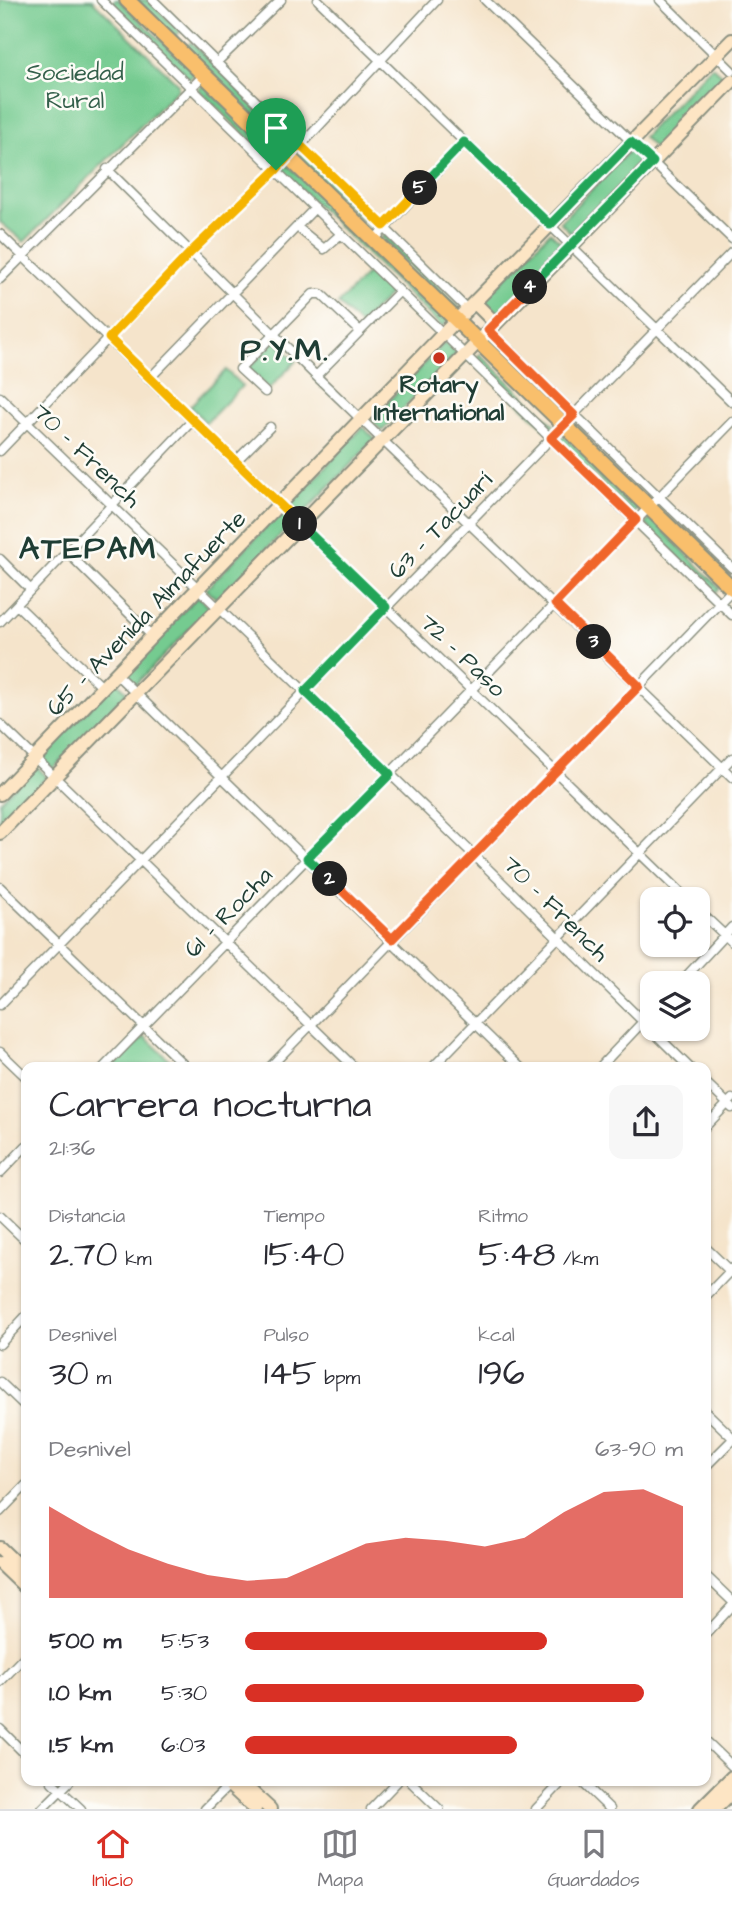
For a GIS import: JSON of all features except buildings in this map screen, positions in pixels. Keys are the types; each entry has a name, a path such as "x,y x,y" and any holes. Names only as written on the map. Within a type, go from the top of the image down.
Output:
{"highway":[{"path":"127,0 476,342 569,419 648,508 732,589"}],"main road":[{"name":"65 - Avenida Almafuerte","path":"0,794 101,686 281,505 443,334 732,40"},
{"name":"65 - Avenida Almafuerte","path":"0,833 732,80"},
{"path":"472,307 492,326"},
{"path":"0,1548 21,1568"},
{"path":"0,1563 21,1583"},
{"path":"701,1809 732,1777"},
{"path":"235,1786 255,1809"},
{"path":"238,1786 270,1809"},
{"path":"715,1809 732,1791"}],"street":[{"path":"153,0 384,226 472,307"},
{"path":"216,63 281,0"},
{"path":"318,0 378,62 732,401"},
{"path":"0,451 191,252 289,158 299,144 437,0"},
{"path":"485,0 732,239"},
{"path":"660,0 732,71"},
{"path":"105,1 463,355 732,615"},
{"path":"0,279 107,169 204,75"},
{"path":"374,240 384,226 464,142"},
{"path":"107,169 362,421 383,438 732,777"},
{"path":"151,377 315,208"},
{"path":"297,227 324,249 341,234"},
{"name":"72 - Paso","path":"0,234 151,377 235,462 674,887"},
{"name":"63 - Tacuarí","path":"0,1006 732,251"},
{"path":"265,392 240,369 274,332 317,292 360,331"},
{"path":"316,376 399,292"},
{"path":"492,326 569,419 661,496 732,568"},
{"name":"70 - French","path":"0,397 558,936 640,1019"},
{"path":"0,622 193,420"},
{"name":"61 - Rocha","path":"109,1062 732,422"},
{"path":"235,462 270,427"},
{"path":"66,551 152,636"},
{"path":"0,559 30,589"},
{"path":"275,1062 732,589"},
{"path":"17,605 101,686"},
{"path":"115,673 392,939 515,1062"},
{"path":"0,724 349,1062"},
{"path":"438,1062 732,758"},
{"path":"0,887 181,1062"},
{"path":"710,922 732,943"},
{"path":"691,971 732,927"},
{"path":"605,1062 640,1025"},
{"name":"70 - French","path":"662,1041 684,1062"},
{"path":"0,1052 21,1072"},
{"path":"711,1087 731,1103 711,1121"},
{"path":"0,1173 21,1151"},
{"path":"0,1216 21,1236"},
{"path":"711,1253 731,1271 711,1291"},
{"path":"0,1344 21,1321"},
{"path":"0,1382 21,1403"},
{"path":"711,1417 732,1439 711,1461"},
{"path":"0,1512 21,1490"},
{"path":"711,1581 732,1604 711,1628"},
{"path":"0,1682 21,1660"},
{"path":"0,1729 21,1750"},
{"path":"711,1746 732,1766"},
{"path":"56,1786 81,1809"},
{"path":"42,1809 65,1786"},
{"path":"205,1809 228,1786"},
{"path":"370,1809 393,1786"},
{"path":"415,1786 439,1809"},
{"path":"536,1809 558,1786"},
{"path":"586,1786 610,1809"}],"green space":[{"name":"Sociedad Rural","path":"0,0 92,0 178,84 178,89 24,242 0,222"},
{"path":"119,0 195,73 189,79 112,3"},
{"path":"136,0 148,0 180,32 174,37"},
{"path":"191,42 293,144 288,149 185,48"},
{"path":"712,66 727,80 657,151 643,137"},
{"path":"204,85 279,158 274,163 198,89"},
{"path":"629,151 643,165 574,236 560,222"},
{"path":"303,152 378,226 373,231 298,157"},
{"path":"288,165 448,321 442,327 282,171"},
{"path":"550,232 565,246 495,317 481,303"},
{"path":"385,234 462,310 458,315 381,238"},
{"path":"370,271 392,292 360,325 338,304"},
{"path":"275,341 296,361 269,389 248,369"},
{"path":"445,342 457,353 382,431 371,419"},
{"path":"480,354 554,425 548,431 474,361"},
{"path":"226,370 242,386 206,423 190,406"},
{"path":"363,427 375,439 301,516 289,505"},
{"path":"564,436 639,508 634,513 559,441"},
{"path":"281,512 292,523 218,600 206,589"},
{"path":"651,518 720,588 715,593 645,524"},
{"path":"198,596 210,608 135,685 123,673"},
{"path":"116,681 127,692 53,769 41,758"},
{"path":"35,765 47,777 0,824 0,801"},
{"path":"144,1036 172,1062 118,1062"}],"place":[{"name":"Rotary International","path":"439,358"}],"district":[{"name":"P.Y.M.","path":"285,349"},
{"name":"ATEPAM","path":"88,547"}],"route":[{"path":"464,142 550,225 631,142 653,162 488,330 574,415 551,438 636,520 555,604 639,686 392,939 307,858 390,774 305,691 386,607 109,338 191,252 276,170 299,144 384,226 464,142"}]}
